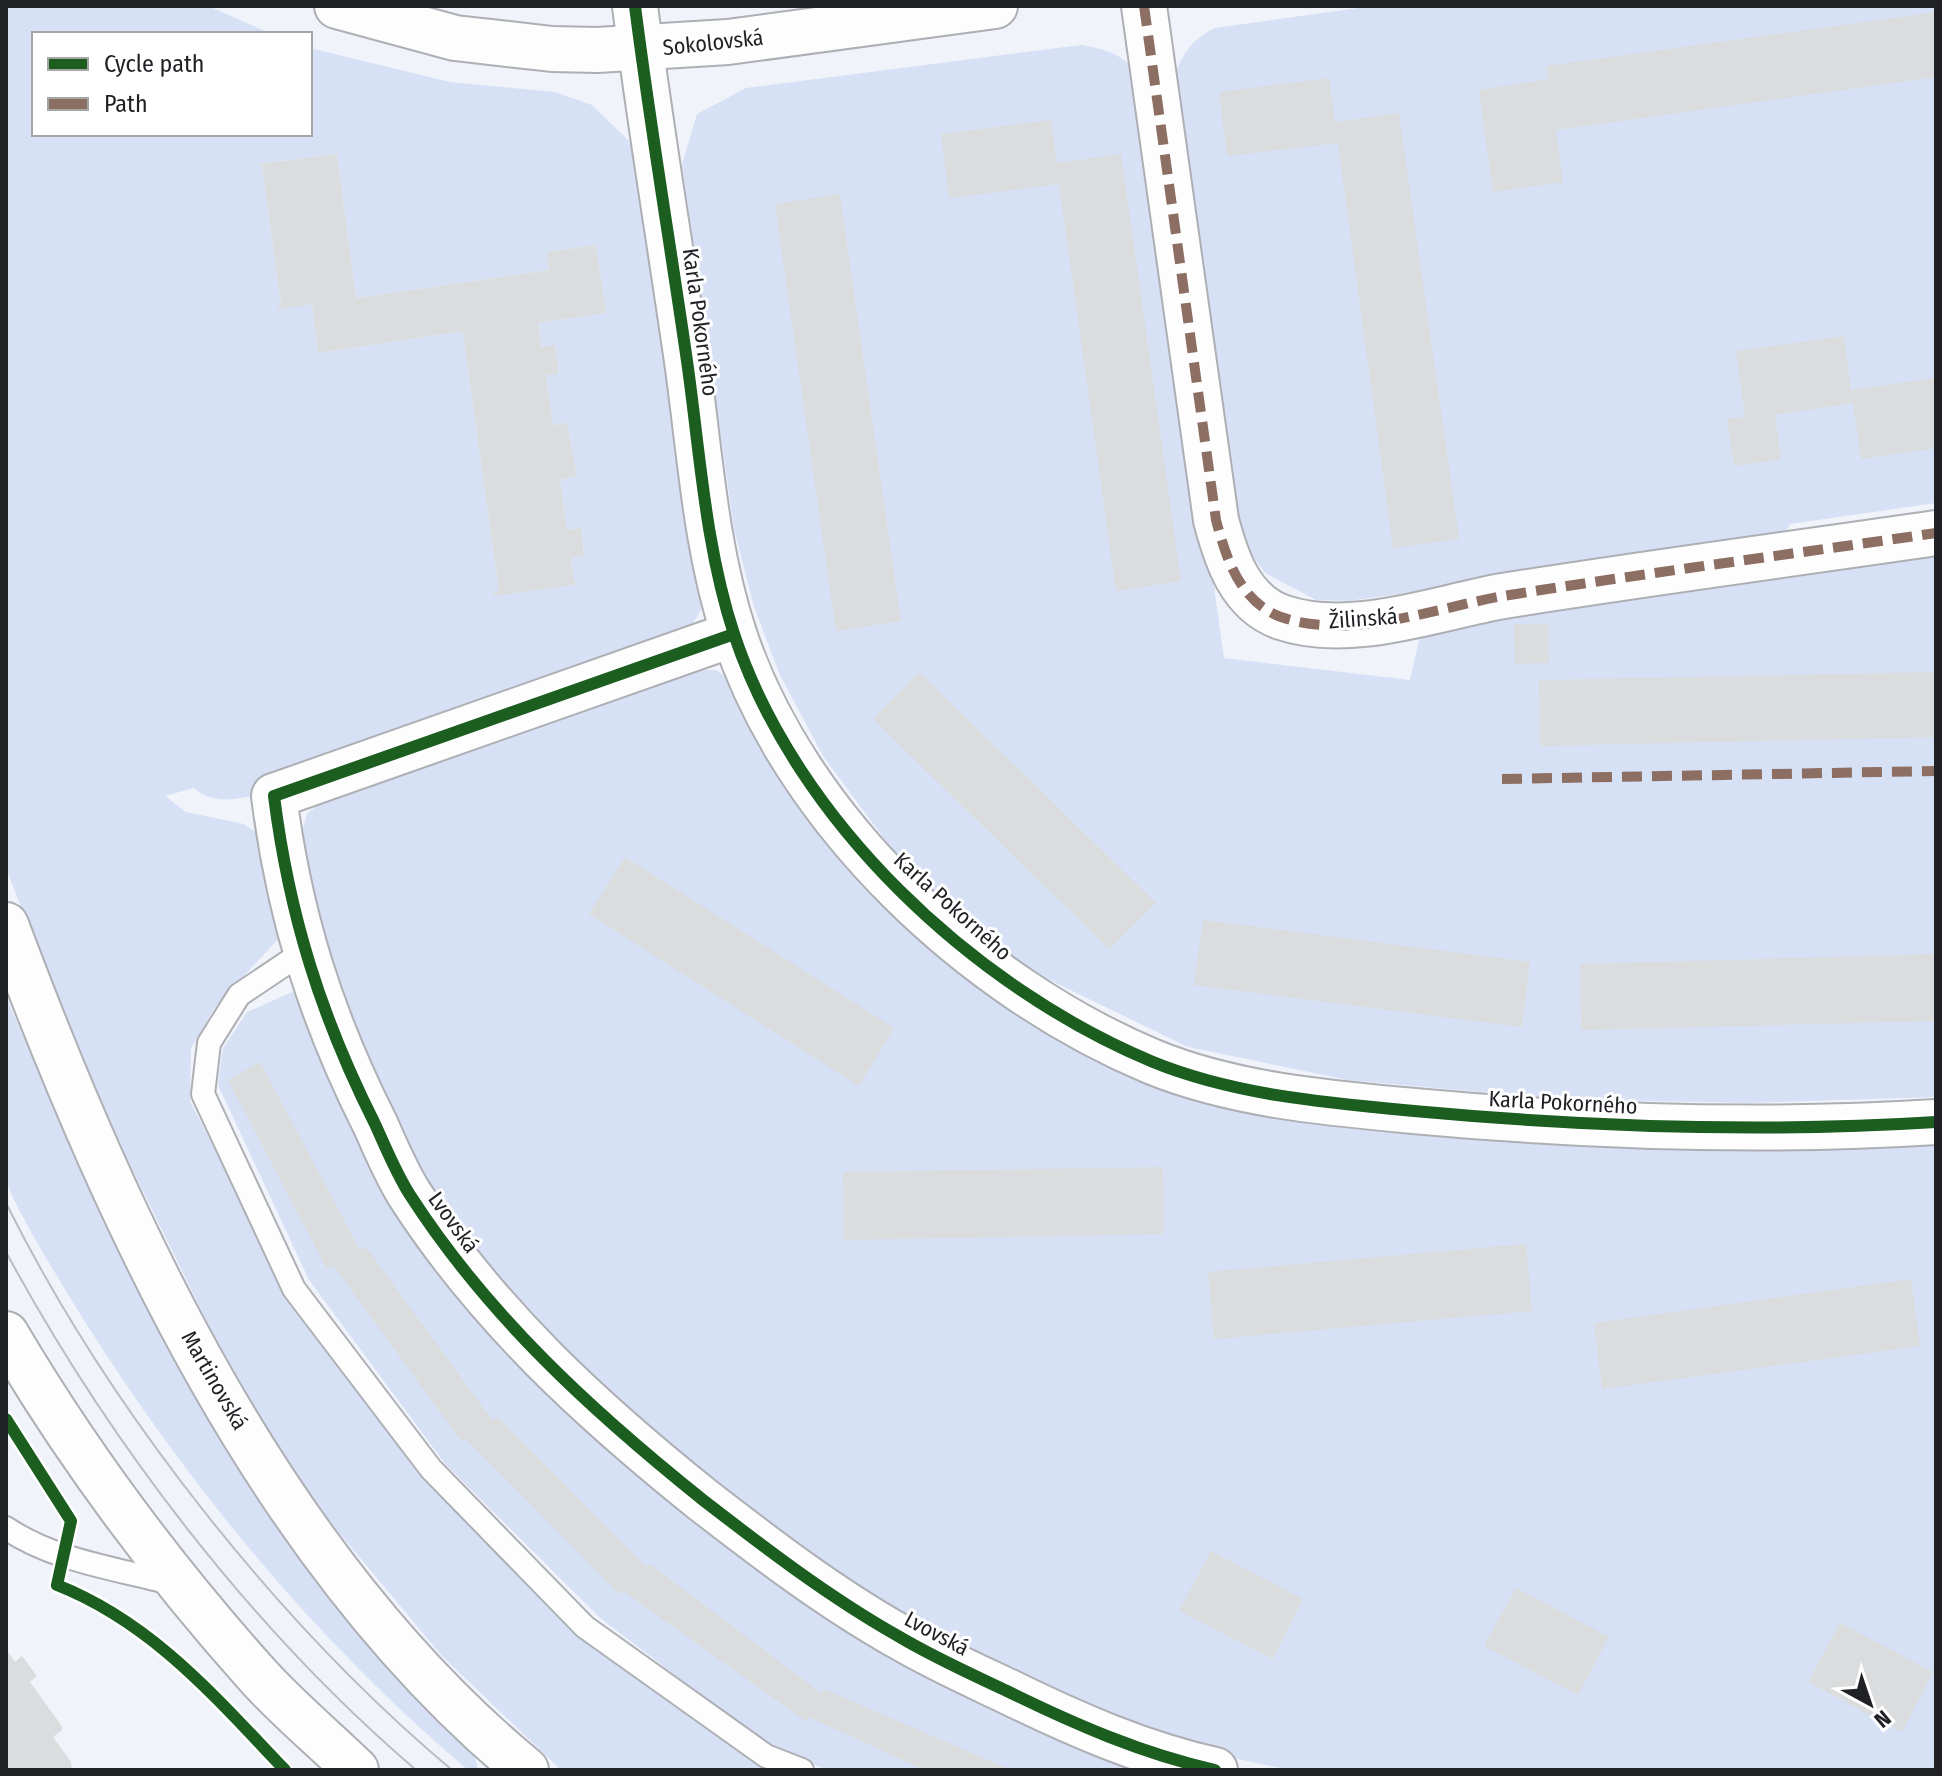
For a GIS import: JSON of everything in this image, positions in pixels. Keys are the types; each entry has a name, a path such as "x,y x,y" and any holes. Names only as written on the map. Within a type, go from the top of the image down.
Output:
{"street":[{"name":"Sokolovská","path":"337,6 412,29 490,43 552,49 641,49 728,42 995,6"},
{"name":"Karla Pokorného","path":"635,6 710,532 734,634 791,754 831,810 878,865 939,927 992,972 1057,1013 1152,1061 1194,1075 1290,1097 1485,1118 1585,1125 1739,1128 1936,1122"},
{"name":"Žilinská","path":"1144,6 1216,520 1234,573 1243,588 1264,607 1282,617 1303,620 1339,624 1376,620 1501,597 1936,533"},
{"name":"Lvovská","path":"734,634 274,796 284,869 303,952 357,1089 408,1192 494,1307 592,1408 740,1528 897,1636 1088,1728 1166,1758 1211,1770"},
{"name":"Martinovská","path":"6,925 57,1062 99,1160 218,1390 299,1519 359,1596 423,1671 523,1769"},
{"path":"6,1334 96,1474 183,1586 261,1679 356,1770"}],"lane":[{"path":"303,952 239,995 209,1043 203,1094 294,1289 431,1469 585,1627 766,1756 802,1770"},
{"path":"6,1528 25,1540 66,1555 183,1586"}],"shaded area":[{"path":"6,6 208,6 267,32 32,32 32,136 312,136 312,48 450,82 555,92 592,105 629,141 644,194 704,605 685,637 258,795 217,799 194,788 165,796 186,812 244,824 265,839 284,933 215,1007 191,1048 190,1101 288,1293 579,1633 767,1770 561,1770 442,1656 335,1528 278,1448 211,1330 83,1069 6,868","holes":["337,154 356,298 549,270 547,252 596,245 606,313 538,323 541,347 555,345 559,373 546,375 553,425 567,423 577,476 560,480 567,530 581,528 584,555 571,558 574,581 579,584 494,595 499,591 463,334 457,332 318,353 312,304 278,308 281,305 262,166 258,164"]},
{"path":"1373,6 1936,6 1936,503 1790,524 1781,541 1348,601 1316,600 1265,573 1243,543 1234,505 1174,77 1189,48 1215,28"},
{"path":"1081,45 1107,51 1126,61 1138,78 1147,104 1224,658 1410,680 1420,636 1435,622 1936,548 1936,1097 1749,1103 1557,1099 1348,1080 1188,1047 1031,971 977,932 894,852 823,756 780,675 754,607 734,529 682,164 697,114 746,88"},
{"path":"703,670 716,670 741,688 866,882 1180,1088 1936,1138 1936,1770 1290,1770 1242,1760 1106,1717 910,1626 806,1561 563,1360 436,1201 389,1114 347,1019 298,845 307,814 326,798"},
{"path":"301,988 317,1033 608,1444 1160,1770 828,1770 774,1750 600,1618 446,1465 309,1280 218,1085 223,1048 247,1012"},
{"path":"6,997 121,1256 232,1458 295,1549 343,1611 474,1752 478,1770 468,1770 353,1663 248,1547 152,1422 66,1291 23,1218 6,1179"}],"building":[{"path":"1936,12 1936,77 1556,130 1563,182 1493,192 1479,90 1549,79 1546,66"},
{"path":"1329,78 1335,122 1399,113 1459,539 1393,548 1338,143 1227,156 1219,92"},
{"path":"1051,120 1057,163 1121,154 1181,581 1116,591 1059,184 949,198 941,134"},
{"path":"337,154 356,298 549,270 547,252 596,245 606,313 538,323 541,347 555,345 559,374 546,375 553,425 567,423 577,476 560,480 567,530 581,528 584,556 571,558 574,581 579,584 494,596 494,592 499,591 463,334 457,332 318,353 312,304 278,309 277,305 281,305 262,166 258,164"},
{"path":"840,194 901,621 836,631 775,204"},
{"path":"1844,336 1851,390 1936,378 1936,448 1861,459 1853,403 1775,415 1781,459 1734,466 1727,419 1745,417 1736,351"},
{"path":"1514,624 1548,624 1549,663 1515,664"},
{"path":"919,672 1156,903 1109,949 873,719"},
{"path":"1936,672 1936,737 1540,746 1539,680"},
{"path":"625,857 894,1028 859,1086 589,914"},
{"path":"1203,920 1530,962 1522,1027 1194,985"},
{"path":"1936,954 1936,1021 1581,1030 1580,964"},
{"path":"260,1062 360,1250 366,1247 493,1421 497,1416 647,1568 650,1564 821,1693 824,1689 1011,1770 924,1770 809,1717 807,1722 623,1591 619,1594 466,1439 462,1442 333,1265 327,1269 228,1080"},
{"path":"1163,1167 1164,1234 844,1240 843,1172"},
{"path":"1526,1244 1532,1311 1214,1339 1208,1272"},
{"path":"1911,1279 1920,1346 1602,1389 1594,1323"},
{"path":"1211,1551 1303,1599 1273,1659 1179,1611"},
{"path":"1516,1588 1609,1637 1578,1695 1484,1646"},
{"path":"1840,1623 1933,1672 1902,1732 1808,1682"},
{"path":"6,1649 15,1662 22,1656 37,1676 30,1682 61,1725 62,1730 53,1737 71,1762 72,1770 6,1770"}],"tram line":[{"path":"6,1203 47,1280 94,1357 146,1434 202,1508 261,1580 323,1648 387,1712 452,1770"},
{"path":"6,1252 90,1393 188,1529 297,1657 416,1770"}],"marked path":[{"path":"1144,6 1216,520 1237,577 1245,590 1267,610 1281,617 1308,623 1335,626 1364,624 1503,596 1936,533"},
{"path":"1502,779 1936,771"}],"cycle path":[{"path":"635,6 704,499 716,567 734,634 762,703 800,769 846,832 899,890 958,943 1020,990 1086,1030 1153,1062 1248,1090 1381,1108 1610,1124 1740,1128 1936,1122"},
{"path":"734,634 274,796 298,924 323,1005 339,1044 400,1178 440,1239 544,1360 662,1466 798,1571 911,1644 1083,1726 1135,1747 1215,1770"},
{"path":"6,1419 71,1521 57,1585 92,1601 153,1641 208,1690 285,1770"}]}
